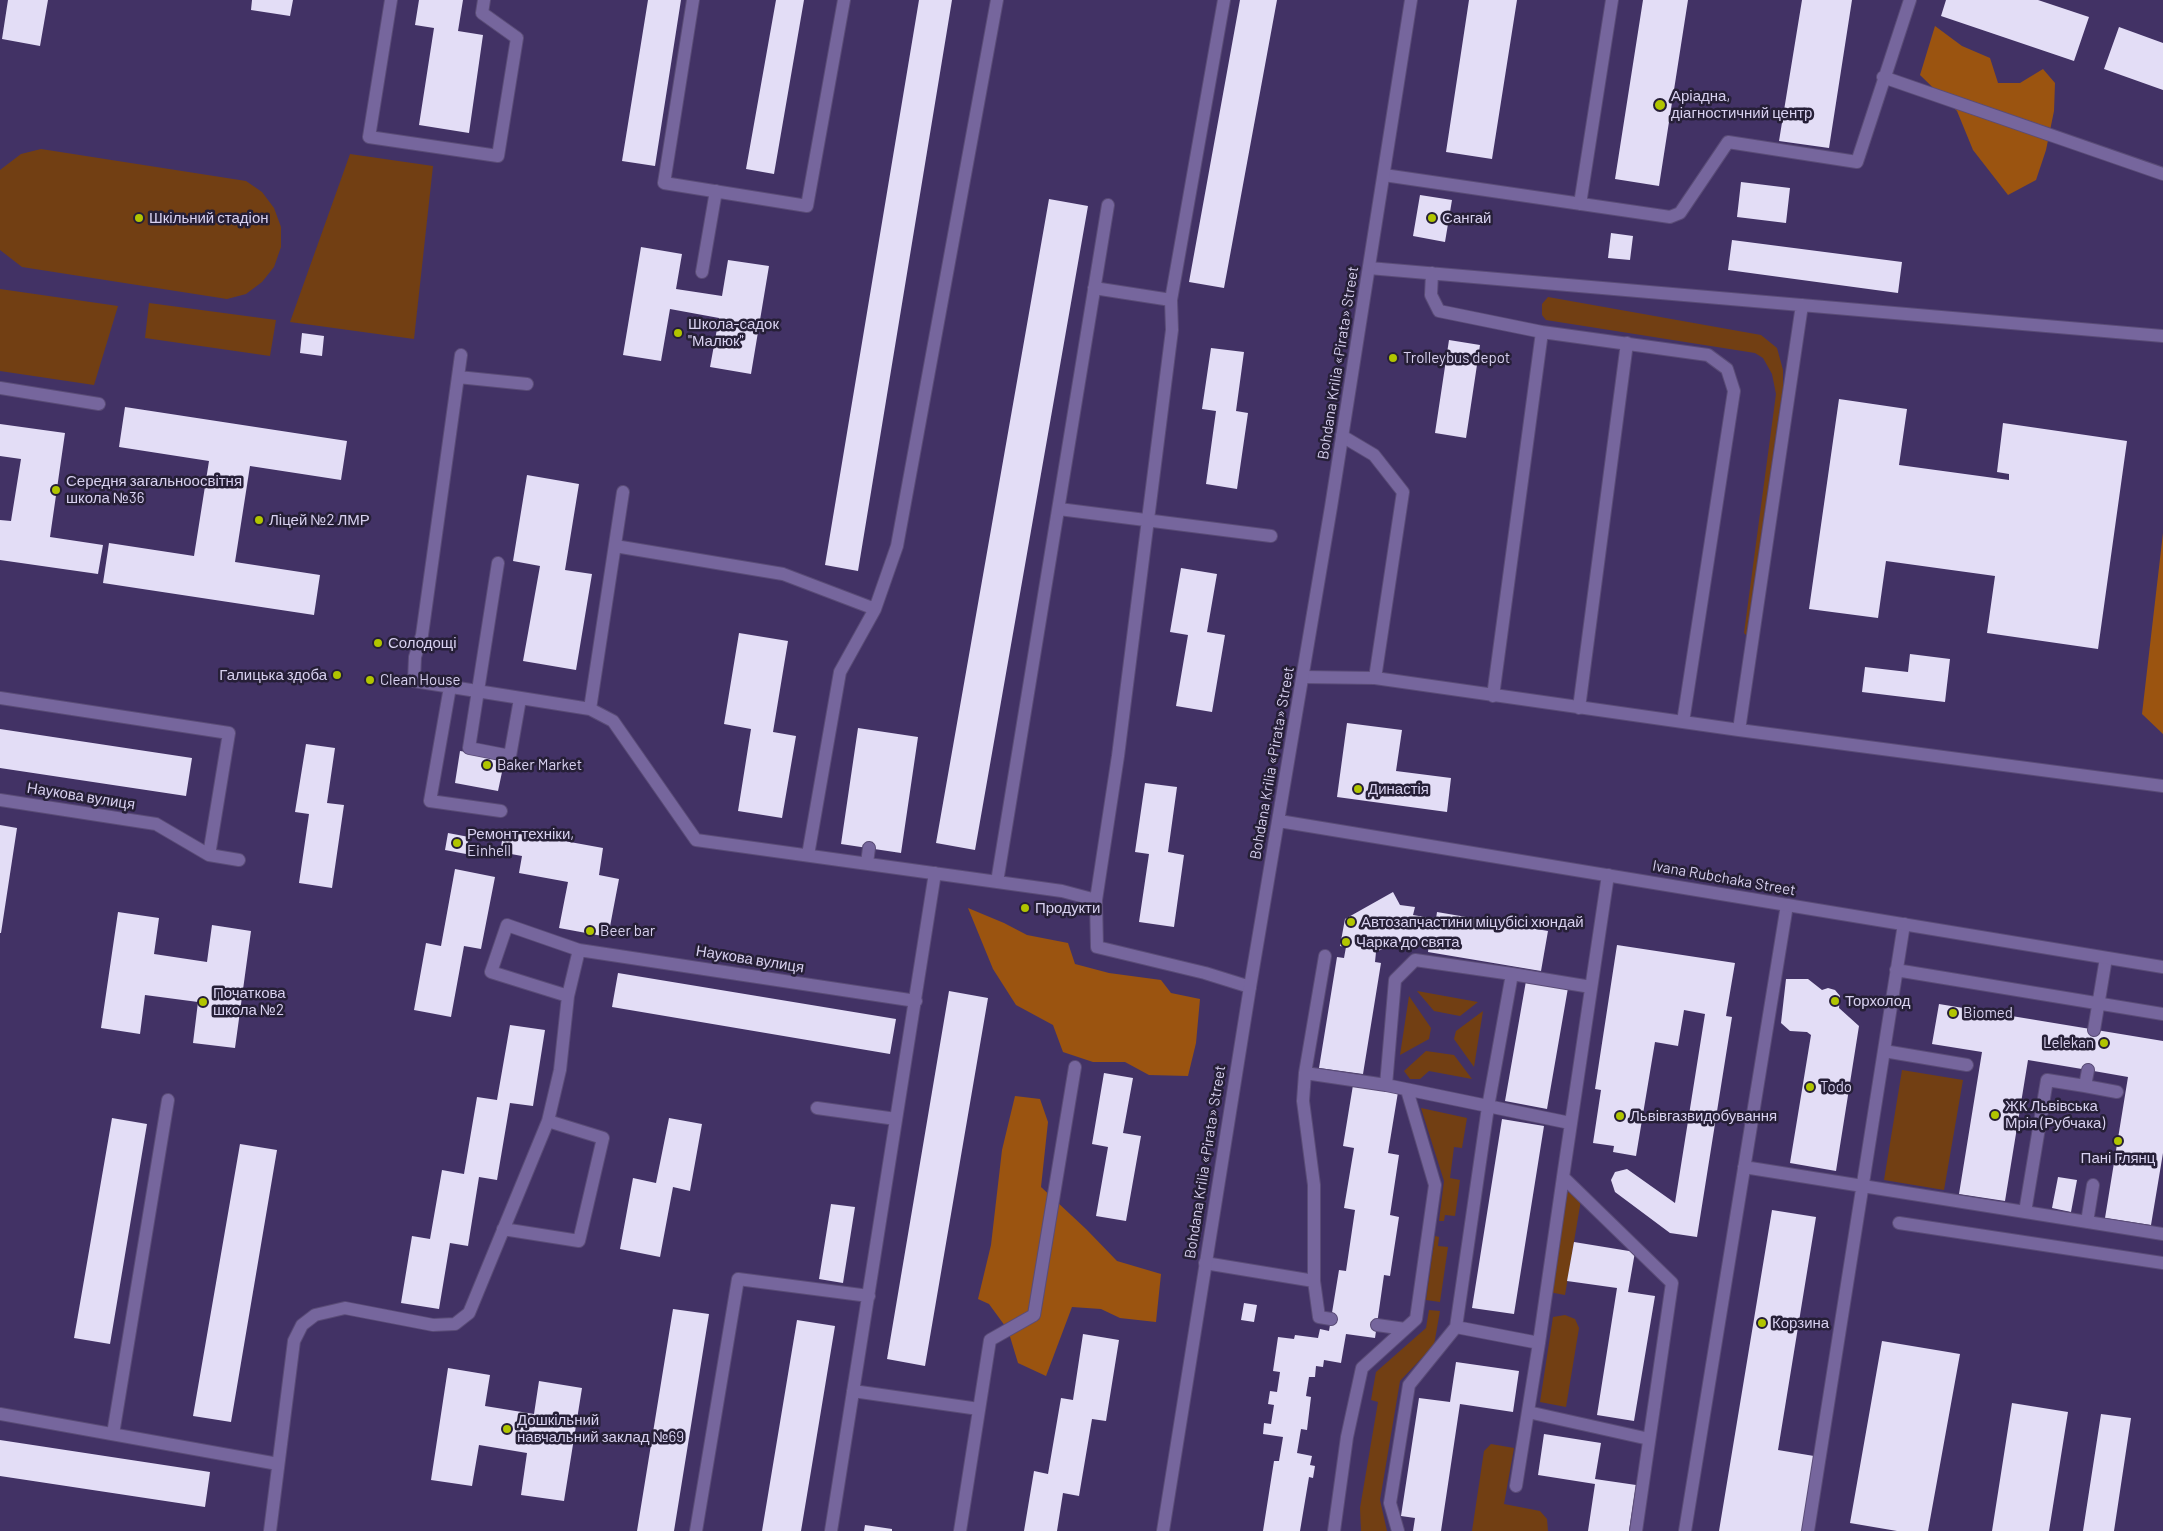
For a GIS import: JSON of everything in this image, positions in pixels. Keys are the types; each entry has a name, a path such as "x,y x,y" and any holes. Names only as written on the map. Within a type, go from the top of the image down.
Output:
{"street":[{"path":"391,0 369,137 498,156 517,38 482,13 484,0"},
{"path":"692,0 664,183 807,206 844,0"},
{"path":"808,855 840,672 875,609 897,546 997,0"},
{"path":"1224,0 1171,300 1172,330 1118,756 1096,900 1097,947 1250,986"},
{"name":"Bohdana Krilia «Pirata» Street","path":"1163,1531 1250,986 1303,677 1411,0"},
{"path":"1580,204 1612,0"},
{"path":"1384,175 1670,217 1680,212 1728,142 1857,162 1910,0"},
{"path":"1883,78 2163,174"},
{"path":"702,272 716,191"},
{"path":"996,882 1108,205"},
{"path":"1369,268 2163,336"},
{"path":"1432,273 1431,295 1439,311 1542,332 1708,355 1727,369 1734,390 1683,722"},
{"path":"1094,288 1171,300"},
{"path":"1739,730 1802,305"},
{"path":"1493,696 1542,332"},
{"path":"1579,708 1627,343"},
{"path":"461,354 422,635 415,657 414,681 590,710 613,721 696,840 867,862 1062,891 1096,900"},
{"path":"458,377 527,384"},
{"path":"0,388 99,404"},
{"path":"1342,436 1374,455 1403,492 1375,678"},
{"path":"590,710 623,492"},
{"path":"1059,509 1271,536"},
{"path":"615,546 783,574 875,609"},
{"path":"498,563 469,748 510,756 520,699"},
{"path":"1303,677 1375,678 1739,730 2163,786"},
{"path":"450,687 430,800 501,811"},
{"path":"0,698 229,733 209,855 239,860"},
{"name":"Наукова вулиця","path":"0,800 156,824 209,855"},
{"name":"Ivana Rubchaka Street","path":"1279,821 2163,968"},
{"path":"867,862 869,848"},
{"path":"831,1531 935,873"},
{"path":"1516,1486 1608,875"},
{"path":"1685,1531 1787,905"},
{"path":"1808,1531 1904,924"},
{"name":"Наукова вулиця","path":"568,996 491,972 507,925 579,950 916,1001"},
{"path":"270,1531 294,1342 302,1325 315,1315 345,1308 433,1325 455,1324 468,1313 548,1121 560,1070 568,996 579,950"},
{"path":"1325,956 1305,1073 1303,1101 1314,1185 1314,1280 1319,1317 1331,1319"},
{"path":"2094,1030 2106,958"},
{"path":"1386,1084 1395,980 1415,960 1591,987"},
{"path":"1896,970 2163,1014"},
{"path":"1398,1531 1390,1502 1409,1385 1456,1327 1488,1107 1512,974"},
{"path":"1884,1051 1966,1065"},
{"path":"960,1531 990,1340 1034,1315 1075,1067"},
{"path":"2085,1086 2088,1070"},
{"path":"1305,1073 1386,1084 1407,1090 1570,1123"},
{"path":"2025,1212 2047,1080 2117,1092"},
{"path":"1334,1531 1347,1437 1362,1368 1416,1319 1435,1185 1407,1090"},
{"path":"113,1434 168,1100"},
{"path":"817,1108 896,1120"},
{"path":"504,1229 579,1241 603,1138 548,1121"},
{"path":"1744,1167 2163,1234"},
{"path":"1563,1177 1672,1283 1636,1531"},
{"path":"2087,1222 2093,1185"},
{"path":"1899,1223 2163,1263"},
{"path":"1205,1263 1314,1280"},
{"path":"696,1531 738,1279 869,1296"},
{"path":"1377,1325 1405,1329"},
{"path":"1456,1327 1539,1342"},
{"path":"853,1391 979,1409"},
{"path":"1528,1412 1649,1439"},
{"path":"0,1414 278,1464"}],"shaded area":[{"path":"1935,26 1962,46 1990,58 1998,83 2020,83 2043,69 2055,83 2054,111 2046,150 2036,180 2008,195 1973,150 1957,111 1920,75"},
{"name":"Шкільний стадіон","path":"41,149 246,181 262,192 274,208 281,227 281,247 274,267 262,282 246,294 227,299 22,267 0,250 0,170 21,154"},
{"path":"350,154 433,166 414,339 290,322"},
{"path":"0,289 118,306 94,385 0,371"},
{"path":"1548,297 1761,335 1777,348 1783,370 1783,387 1747,636 1744,633 1776,394 1772,374 1763,358 1755,353 1546,320 1542,315 1542,304"},
{"path":"149,303 276,320 270,356 145,338"},
{"path":"2163,533 2163,734 2142,714"},
{"path":"968,908 1027,935 1068,943 1075,964 1109,973 1161,980 1171,993 1200,999 1196,1043 1188,1076 1149,1075 1125,1062 1093,1062 1063,1052 1053,1025 1016,1005 993,969"},
{"path":"1417,991 1478,1002 1460,1016 1434,1011"},
{"path":"1409,996 1431,1028 1429,1039 1400,1055"},
{"path":"1483,1011 1474,1067 1454,1039 1456,1031"},
{"path":"1426,1051 1454,1055 1472,1079 1429,1071 1420,1079 1410,1079 1404,1071"},
{"path":"1902,1070 1963,1080 1944,1190 1884,1180"},
{"path":"1015,1096 1040,1099 1048,1122 1041,1187 1117,1261 1161,1274 1156,1322 1120,1318 1101,1309 1072,1307 1046,1376 1018,1363 1008,1330 989,1304 978,1299 991,1245 1002,1150"},
{"path":"1421,1108 1467,1118 1462,1148 1454,1147 1450,1178 1460,1180 1455,1216 1445,1215 1444,1221 1439,1221 1444,1181"},
{"path":"1566,1192 1582,1194 1565,1295 1549,1292"},
{"path":"1435,1236 1439,1237 1438,1246 1448,1247 1440,1302 1426,1300"},
{"path":"1429,1310 1440,1311 1434,1345 1400,1381 1380,1500 1387,1531 1361,1531 1360,1508 1378,1402 1371,1400 1376,1372 1426,1328"},
{"path":"1565,1315 1575,1319 1579,1328 1566,1407 1540,1402 1553,1317"},
{"path":"1491,1444 1514,1448 1504,1504 1540,1511 1547,1519 1548,1531 1472,1531 1484,1451"}],"building":[{"path":"8,0 48,0 40,46 2,39"},
{"path":"252,0 293,0 290,16 251,10"},
{"path":"419,0 463,0 458,31 483,35 469,133 419,125 434,28 415,25"},
{"path":"648,0 681,0 655,166 622,161"},
{"path":"776,0 804,0 774,174 746,169"},
{"path":"919,0 952,0 858,571 825,565"},
{"path":"1240,0 1277,0 1224,288 1189,282"},
{"path":"1469,0 1517,0 1492,159 1446,152"},
{"path":"1643,0 1688,0 1659,186 1615,179"},
{"path":"1802,0 1852,0 1829,148 1779,141"},
{"path":"1946,0 2038,0 2089,17 2074,61 1941,16"},
{"path":"2119,27 2163,43 2163,90 2104,69"},
{"path":"1741,182 1790,188 1786,223 1737,217"},
{"name":"Сангай","path":"1420,195 1452,200 1445,242 1413,236"},
{"path":"1049,199 1088,206 975,850 936,843"},
{"path":"1611,233 1633,236 1630,260 1608,258"},
{"path":"1732,240 1902,262 1898,293 1728,270"},
{"path":"641,247 682,254 676,289 722,296 728,260 769,266 751,374 710,367 719,318 670,309 661,361 623,355"},
{"path":"302,333 324,336 322,356 300,353"},
{"path":"1449,340 1480,345 1466,438 1435,433"},
{"path":"1211,348 1244,352 1236,411 1248,413 1237,489 1206,484 1216,411 1202,409"},
{"path":"1839,399 1907,409 1899,465 2009,480 2009,474 1997,472 2003,423 2127,441 2098,649 1987,633 1995,576 1886,561 1878,618 1809,609"},
{"path":"125,407 347,441 341,480 250,466 235,562 320,575 314,615 103,583 109,543 194,556 209,461 119,447"},
{"path":"0,424 65,433 50,537 103,545 98,574 0,560 0,520 11,521 21,459 0,456"},
{"path":"527,475 579,484 565,570 592,574 576,670 523,661 540,566 513,561"},
{"path":"1181,568 1217,574 1207,632 1225,635 1212,712 1176,706 1188,635 1170,632"},
{"path":"739,633 788,641 773,732 796,736 782,818 738,811 751,729 724,724"},
{"path":"1910,654 1950,659 1945,702 1862,692 1865,667 1908,672"},
{"path":"1347,723 1402,730 1396,771 1451,778 1447,812 1337,797"},
{"path":"858,728 918,737 901,853 841,844"},
{"path":"0,729 192,758 186,796 0,768"},
{"path":"306,744 335,748 327,803 344,805 332,888 299,883 309,814 295,812"},
{"path":"460,751 505,758 498,791 455,783"},
{"path":"1145,783 1177,787 1168,852 1184,855 1174,927 1139,922 1149,854 1135,852"},
{"path":"0,825 17,828 1,933 0,933"},
{"path":"504,830 603,848 599,875 619,879 608,937 559,928 568,882 519,873 522,856 500,852"},
{"name":"Ремонт техніки, Einhell","path":"448,833 469,837 466,854 445,850"},
{"path":"455,869 495,877 481,949 464,946 451,1017 414,1010 426,943 441,946"},
{"path":"1393,892 1400,905 1415,907 1413,915 1436,919 1437,912 1548,931 1541,971 1428,952 1429,945 1419,944 1418,948 1398,941 1376,952 1375,962 1381,963 1363,1074 1319,1068 1337,957 1344,958 1346,947 1340,946 1345,919"},
{"path":"118,912 159,918 154,954 207,962 212,925 251,931 235,1048 193,1043 198,1002 145,995 140,1034 101,1028"},
{"name":"Львівгазвидобування","path":"1617,945 1735,963 1726,1016 1732,1017 1697,1237 1670,1233 1615,1192 1611,1180 1615,1172 1627,1169 1675,1203 1705,1014 1684,1010 1678,1046 1655,1042 1636,1156 1613,1152 1614,1146 1593,1143 1601,1090 1595,1089"},
{"path":"618,973 896,1019 890,1054 612,1007"},
{"path":"1786,979 1808,979 1822,990 1828,988 1835,990 1840,996 1839,1008 1859,1026 1836,1171 1790,1163 1811,1035 1807,1032 1790,1031 1781,1023"},
{"path":"1526,981 1568,988 1547,1109 1505,1101"},
{"path":"949,991 988,998 925,1366 887,1359"},
{"name":"ЖК Львівська Мрія (Рубчака)","path":"1939,1004 2163,1041 2163,1153 2151,1225 2105,1218 2128,1077 2028,1060 2005,1201 1959,1194 1982,1052 1932,1044"},
{"path":"510,1025 545,1030 533,1106 510,1103 497,1180 479,1177 468,1246 450,1243 439,1309 401,1303 412,1236 430,1239 442,1170 464,1174 477,1097 497,1100"},
{"path":"1104,1073 1133,1078 1123,1133 1141,1136 1126,1221 1096,1216 1108,1147 1092,1144"},
{"path":"1353,1085 1398,1092 1388,1153 1399,1155 1390,1215 1399,1217 1390,1276 1384,1275 1375,1338 1346,1334 1341,1363 1324,1360 1323,1367 1316,1366 1315,1377 1309,1377 1306,1396 1311,1397 1307,1430 1301,1429 1297,1453 1312,1456 1310,1465 1315,1466 1313,1478 1309,1477 1300,1531 1263,1531 1274,1461 1279,1461 1283,1437 1263,1434 1264,1423 1271,1424 1274,1405 1268,1404 1270,1391 1277,1392 1280,1372 1273,1371 1278,1337 1294,1339 1295,1335 1318,1338 1320,1329 1329,1331 1339,1270 1346,1271 1355,1210 1344,1208 1354,1148 1343,1146"},
{"path":"112,1118 147,1124 110,1344 74,1338"},
{"path":"669,1118 702,1124 690,1191 673,1187 660,1257 620,1249 633,1178 656,1183"},
{"path":"1502,1119 1544,1126 1514,1314 1472,1308"},
{"path":"240,1144 277,1150 231,1422 193,1416"},
{"path":"2058,1177 2077,1180 2071,1212 2052,1208"},
{"path":"831,1204 855,1207 843,1283 819,1279"},
{"path":"1772,1210 1816,1217 1778,1450 1814,1456 1802,1531 1719,1531"},
{"path":"1574,1242 1635,1252 1628,1292 1655,1296 1634,1421 1597,1415 1617,1288 1567,1281"},
{"path":"1244,1303 1257,1305 1254,1322 1241,1320"},
{"path":"673,1309 709,1314 674,1531 637,1531"},
{"path":"797,1320 835,1326 815,1447 801,1531 762,1531"},
{"path":"1083,1334 1119,1340 1106,1421 1092,1419 1079,1496 1063,1493 1057,1531 1024,1531 1034,1471 1048,1474 1061,1398 1073,1400"},
{"path":"1882,1341 1960,1354 1928,1531 1897,1531 1850,1523"},
{"path":"1456,1362 1519,1371 1513,1412 1460,1404 1441,1531 1413,1531 1415,1518 1401,1516 1419,1398 1450,1402"},
{"name":"Дошкільний навчальний заклад №69","path":"448,1368 490,1375 485,1406 534,1414 539,1381 582,1388 564,1501 521,1495 527,1453 479,1445 472,1486 431,1480"},
{"path":"2012,1403 2068,1412 2049,1531 1992,1531"},
{"path":"2101,1414 2131,1418 2114,1531 2083,1531"},
{"path":"1544,1434 1601,1443 1595,1479 1636,1485 1629,1531 1588,1531 1595,1484 1538,1475"},
{"path":"0,1440 210,1472 205,1507 0,1476"},
{"path":"865,1525 892,1529 892,1531 864,1531"}],"place":[{"name":"Аріадна, діагностичний центр","path":"1660,105"},
{"name":"Шкільний стадіон","path":"139,218"},
{"name":"Сангай","path":"1432,218"},
{"name":"Школа-садок \"Малюк\"","path":"678,333"},
{"name":"Trolleybus depot","path":"1393,358"},
{"name":"Середня загальноосвітня школа №36","path":"56,490"},
{"name":"Ліцей №2 ЛМР","path":"259,520"},
{"name":"Солодощі","path":"378,643"},
{"name":"Галицька здоба","path":"337,675"},
{"name":"Clean House","path":"370,680"},
{"name":"Baker Market","path":"487,765"},
{"name":"Династія","path":"1358,789"},
{"name":"Ремонт техніки, Einhell","path":"457,843"},
{"name":"Продукти","path":"1025,908"},
{"name":"Автозапчастини міцубісі хюндай","path":"1351,922"},
{"name":"Beer bar","path":"590,931"},
{"name":"Чарка до свята","path":"1346,942"},
{"name":"Торхолод","path":"1835,1001"},
{"name":"Початкова школа №2","path":"203,1002"},
{"name":"Biomed","path":"1953,1013"},
{"name":"Lelekan","path":"2104,1043"},
{"name":"Todo","path":"1810,1087"},
{"name":"ЖК Львівська Мрія (Рубчака)","path":"1995,1115"},
{"name":"Львівгазвидобування","path":"1620,1116"},
{"name":"Пані Глянц","path":"2118,1141"},
{"name":"Корзина","path":"1762,1323"},
{"name":"Дошкільний навчальний заклад №69","path":"507,1429"}]}
